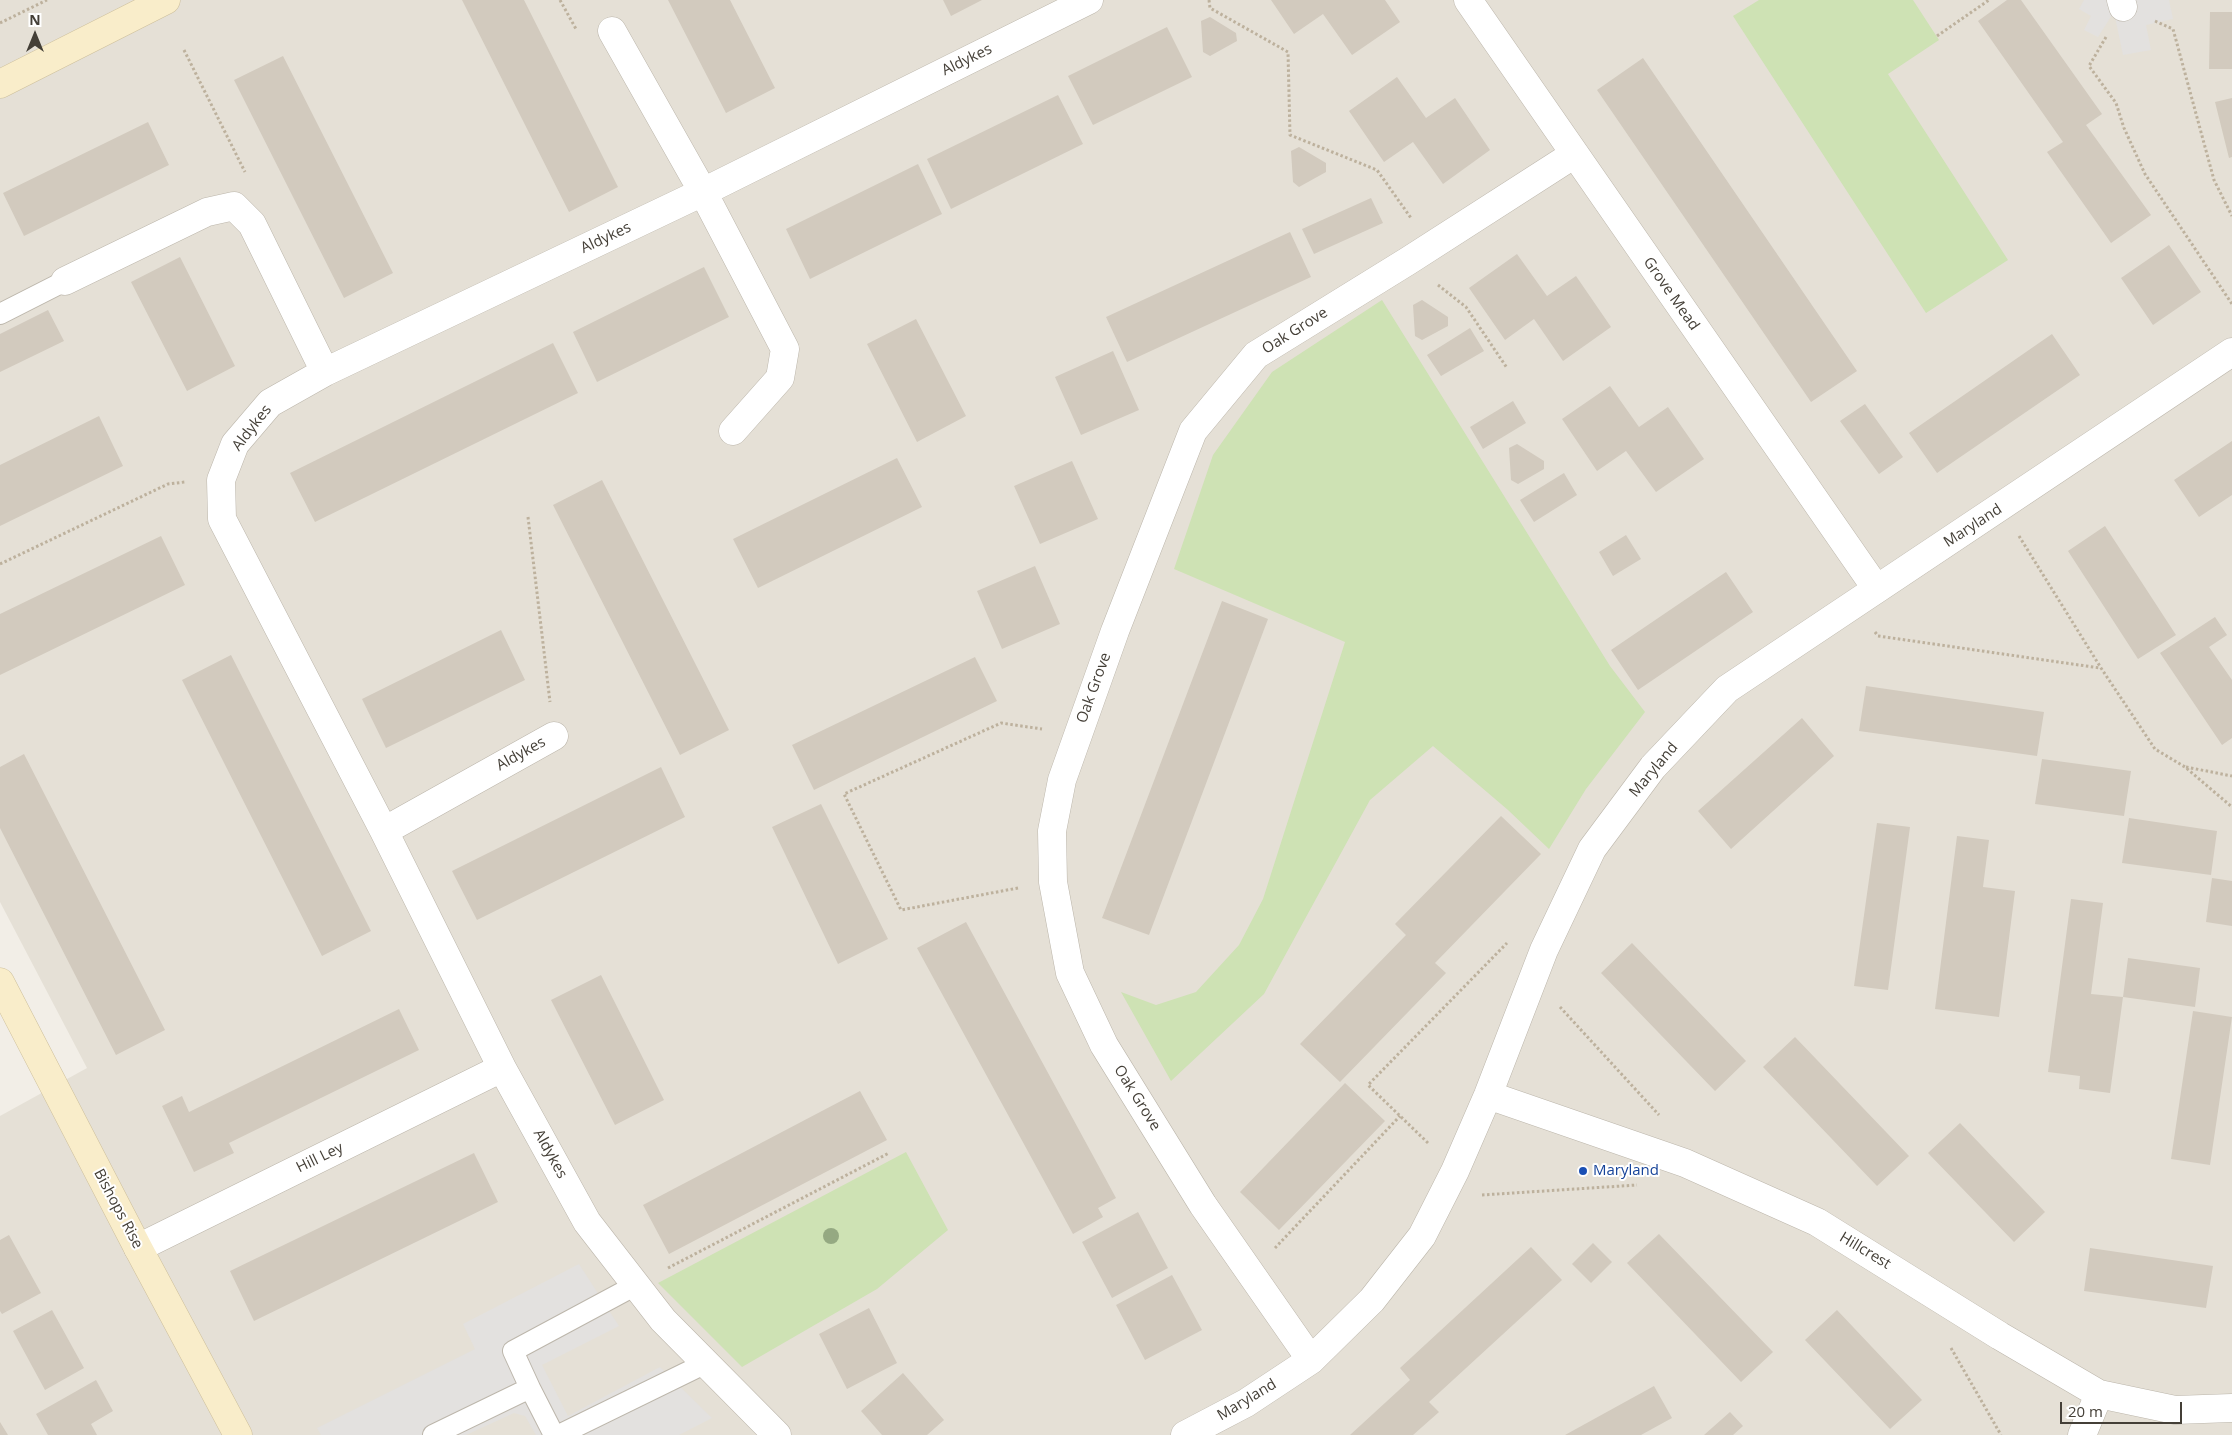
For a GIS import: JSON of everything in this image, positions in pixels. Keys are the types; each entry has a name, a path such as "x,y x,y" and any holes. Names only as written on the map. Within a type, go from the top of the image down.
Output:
{"street":[{"path":"0,84 166,0"},
{"name":"Grove Mead","path":"1468,0 1876,588"},
{"name":"Aldykes","path":"777,1435 663,1320 587,1222 502,1068 384,831 222,519 221,480 235,444 270,403 326,372 703,192 1076,3"},
{"path":"612,30 703,192 785,349 780,378 733,431"},
{"name":"Oak Grove","path":"1311,1360 1203,1205 1104,1044 1070,973 1053,882 1052,831 1062,780 1115,631 1193,431 1256,355 1574,155"},
{"path":"65,282 207,212 234,206 252,224 326,372"},
{"name":"Maryland","path":"1185,1435 1246,1403 1311,1360 1372,1300 1422,1236 1455,1171 1488,1095 1544,950 1592,849 1653,767 1727,689 2232,352"},
{"name":"Aldykes","path":"384,831 554,736"},
{"name":"Bishops Rise","path":"0,982 138,1248 238,1435"},
{"name":"Hill Ley","path":"138,1248 502,1068"},
{"name":"Hillcrest","path":"1488,1095 1685,1163 1808,1218 2000,1336 2099,1394 2175,1410 2232,1408"},
{"path":"2082,1435 2099,1394"}],"lane":[{"path":"0,314 65,282"},
{"path":"554,1435 513,1351 636,1285"},
{"path":"559,1435 706,1363"},
{"path":"433,1435 530,1388"}],"path":[{"path":"0,23 47,0"},
{"path":"1209,0 1210,8 1288,52 1290,135 1377,170 1431,246"},
{"path":"1937,36 1989,0"},
{"path":"2232,216 2214,180 2173,29 2122,4 2089,66 2116,103 2124,128 2145,174 2232,304"},
{"path":"184,50 246,174 234,206"},
{"path":"1408,261 1466,307 1507,368"},
{"path":"0,564 168,484 221,480"},
{"path":"2002,507 2101,668 2155,750 2185,767 2232,807"},
{"path":"528,517 554,736"},
{"path":"1855,604 1878,636 2101,668"},
{"path":"1053,882 901,910 844,794 1001,723 1078,734"},
{"path":"2185,767 2232,776"},
{"path":"1455,1171 1368,1084 1513,937 1544,950"},
{"path":"1250,1274 1400,1116"},
{"path":"636,1285 889,1153"},
{"path":"1937,1296 1936,1323 2001,1435"}],"shaded area":[{"path":"0,0 2232,0 2232,1435 0,1435 0,1116 87,1068 0,902"},
{"path":"2084,0 2169,0 2173,19 2146,25 2151,50 2123,55 2114,12 2098,37 2084,30 2091,16 2079,9"},
{"path":"579,1264 619,1326 542,1365 568,1416 660,1367 712,1418 679,1435 536,1435 525,1416 514,1413 466,1435 321,1435 317,1428 475,1349 463,1324"}],"green space":[{"path":"1759,0 1913,0 1939,40 1888,74 2008,260 1926,313 1733,16"},
{"path":"1382,300 1610,666 1645,712 1586,789 1549,849 1508,810 1433,746 1370,800 1264,994 1171,1081 1121,992 1156,1005 1196,992 1239,945 1263,899 1345,642 1174,569 1213,455 1272,372"},
{"path":"906,1152 948,1230 877,1289 742,1367 658,1283"}],"building":[{"path":"462,0 524,0 618,187 569,212"},
{"path":"668,0 730,0 775,88 726,113"},
{"path":"943,0 982,0 951,16"},
{"path":"1271,0 1385,0 1400,22 1352,55 1323,14 1294,34"},
{"path":"2007,0 2021,0 2102,114 2086,125 2151,215 2111,243 2047,152 2063,142 1978,21"},
{"path":"2210,12 2232,12 2232,69 2209,69"},
{"path":"1210,17 1236,33 1237,41 1210,56 1203,52 1201,21"},
{"path":"1167,27 1192,77 1093,125 1068,76"},
{"path":"283,56 393,273 344,298 234,80"},
{"path":"1643,58 1857,371 1811,402 1597,90"},
{"path":"1397,77 1426,118 1455,98 1490,150 1443,184 1413,142 1384,162 1349,111"},
{"path":"1058,95 1083,144 951,209 927,159"},
{"path":"2232,98 2232,157 2229,158 2215,102"},
{"path":"148,122 169,165 24,236 3,193"},
{"path":"1299,147 1326,163 1326,172 1299,187 1293,182 1291,151"},
{"path":"918,164 942,214 810,279 786,229"},
{"path":"1371,198 1383,223 1314,254 1302,229"},
{"path":"1290,232 1311,277 1127,362 1106,317"},
{"path":"2169,245 2201,292 2153,325 2121,278"},
{"path":"1517,254 1547,296 1576,276 1611,327 1563,361 1534,319 1505,340 1469,288"},
{"path":"180,257 235,366 187,391 131,282"},
{"path":"704,267 729,317 597,382 573,332"},
{"path":"1422,300 1448,317 1448,326 1422,340 1415,336 1413,305"},
{"path":"48,310 64,341 0,372 0,334"},
{"path":"916,319 966,416 917,442 867,344"},
{"path":"1470,328 1484,351 1441,376 1427,355"},
{"path":"2052,334 2080,375 1937,473 1909,433"},
{"path":"553,343 578,393 315,522 290,473"},
{"path":"1113,351 1139,410 1081,435 1055,377"},
{"path":"1610,386 1639,427 1668,407 1704,459 1656,492 1626,451 1597,471 1562,419"},
{"path":"1513,401 1526,423 1483,449 1470,427"},
{"path":"1865,404 1903,457 1879,474 1840,421"},
{"path":"99,416 123,466 0,526 0,465"},
{"path":"2232,441 2232,495 2199,517 2174,480"},
{"path":"1517,444 1544,461 1544,469 1518,484 1511,480 1509,448"},
{"path":"897,458 922,507 758,588 733,539"},
{"path":"1072,461 1098,519 1040,544 1014,486"},
{"path":"1564,473 1577,495 1534,522 1520,500"},
{"path":"602,480 729,730 680,755 553,505"},
{"path":"2105,526 2176,635 2138,659 2068,551"},
{"path":"1626,535 1641,559 1613,576 1599,552"},
{"path":"161,536 185,585 0,675 0,614"},
{"path":"1035,566 1060,624 1002,649 977,591"},
{"path":"1726,572 1753,612 1638,690 1611,650"},
{"path":"1222,601 1268,619 1149,935 1102,918"},
{"path":"2215,617 2227,635 2209,647 2232,680 2232,738 2222,745 2160,653"},
{"path":"501,630 525,680 386,748 362,699"},
{"path":"231,655 371,931 322,956 182,680"},
{"path":"975,657 997,701 814,790 792,745"},
{"path":"1866,686 2044,712 2037,756 1859,731"},
{"path":"1802,718 1834,756 1731,849 1698,811"},
{"path":"24,754 165,1030 116,1055 0,828 0,767"},
{"path":"2042,759 2131,771 2124,816 2035,804"},
{"path":"661,767 685,817 477,920 452,871"},
{"path":"821,804 888,939 838,964 772,827"},
{"path":"1501,816 1541,854 1435,963 1446,973 1340,1082 1300,1044 1406,935 1395,924"},
{"path":"2129,818 2217,831 2211,875 2122,863"},
{"path":"1877,823 1910,827 1888,990 1854,986"},
{"path":"1957,836 1989,840 1983,887 2015,891 1999,1017 1935,1009"},
{"path":"2212,878 2232,881 2232,926 2206,922"},
{"path":"2071,899 2103,903 2091,994 2123,997 2110,1093 2079,1089 2080,1076 2048,1072"},
{"path":"966,922 1116,1198 1098,1208 1103,1217 1073,1234 917,948"},
{"path":"1632,943 1746,1061 1715,1091 1601,973"},
{"path":"2128,958 2200,968 2195,1007 2123,997"},
{"path":"601,975 664,1100 615,1125 551,1000"},
{"path":"399,1009 419,1050 229,1143 234,1153 194,1172 162,1106 182,1096 189,1112"},
{"path":"2193,1011 2232,1017 2210,1165 2171,1159"},
{"path":"1795,1037 1909,1156 1877,1186 1763,1067"},
{"path":"1345,1083 1385,1121 1279,1230 1240,1192"},
{"path":"860,1091 887,1140 669,1254 643,1205"},
{"path":"1960,1123 2045,1212 2014,1242 1928,1153"},
{"path":"474,1153 498,1202 254,1321 230,1271"},
{"path":"1138,1212 1168,1268 1112,1298 1082,1242"},
{"path":"1659,1234 1773,1352 1741,1382 1627,1263"},
{"path":"9,1235 41,1293 2,1314 0,1311 0,1240"},
{"path":"1593,1243 1612,1262 1591,1283 1572,1264"},
{"path":"1531,1247 1562,1280 1429,1402 1439,1412 1413,1435 1350,1435 1410,1380 1400,1368"},
{"path":"2090,1248 2213,1266 2206,1308 2084,1291"},
{"path":"1172,1275 1202,1330 1145,1360 1116,1305"},
{"path":"869,1308 897,1363 847,1389 819,1334"},
{"path":"52,1310 84,1368 45,1390 13,1331"},
{"path":"1837,1310 1922,1400 1890,1429 1805,1340"},
{"path":"903,1373 944,1420 927,1435 882,1435 861,1411"},
{"path":"96,1380 113,1411 91,1424 97,1435 48,1435 36,1414"},
{"path":"1654,1386 1672,1418 1641,1435 1565,1435"},
{"path":"1730,1412 1743,1426 1733,1435 1704,1435"},
{"path":"0,1422 8,1435 0,1435"}],"place":[{"name":"Maryland","path":"1583,1171"}]}
